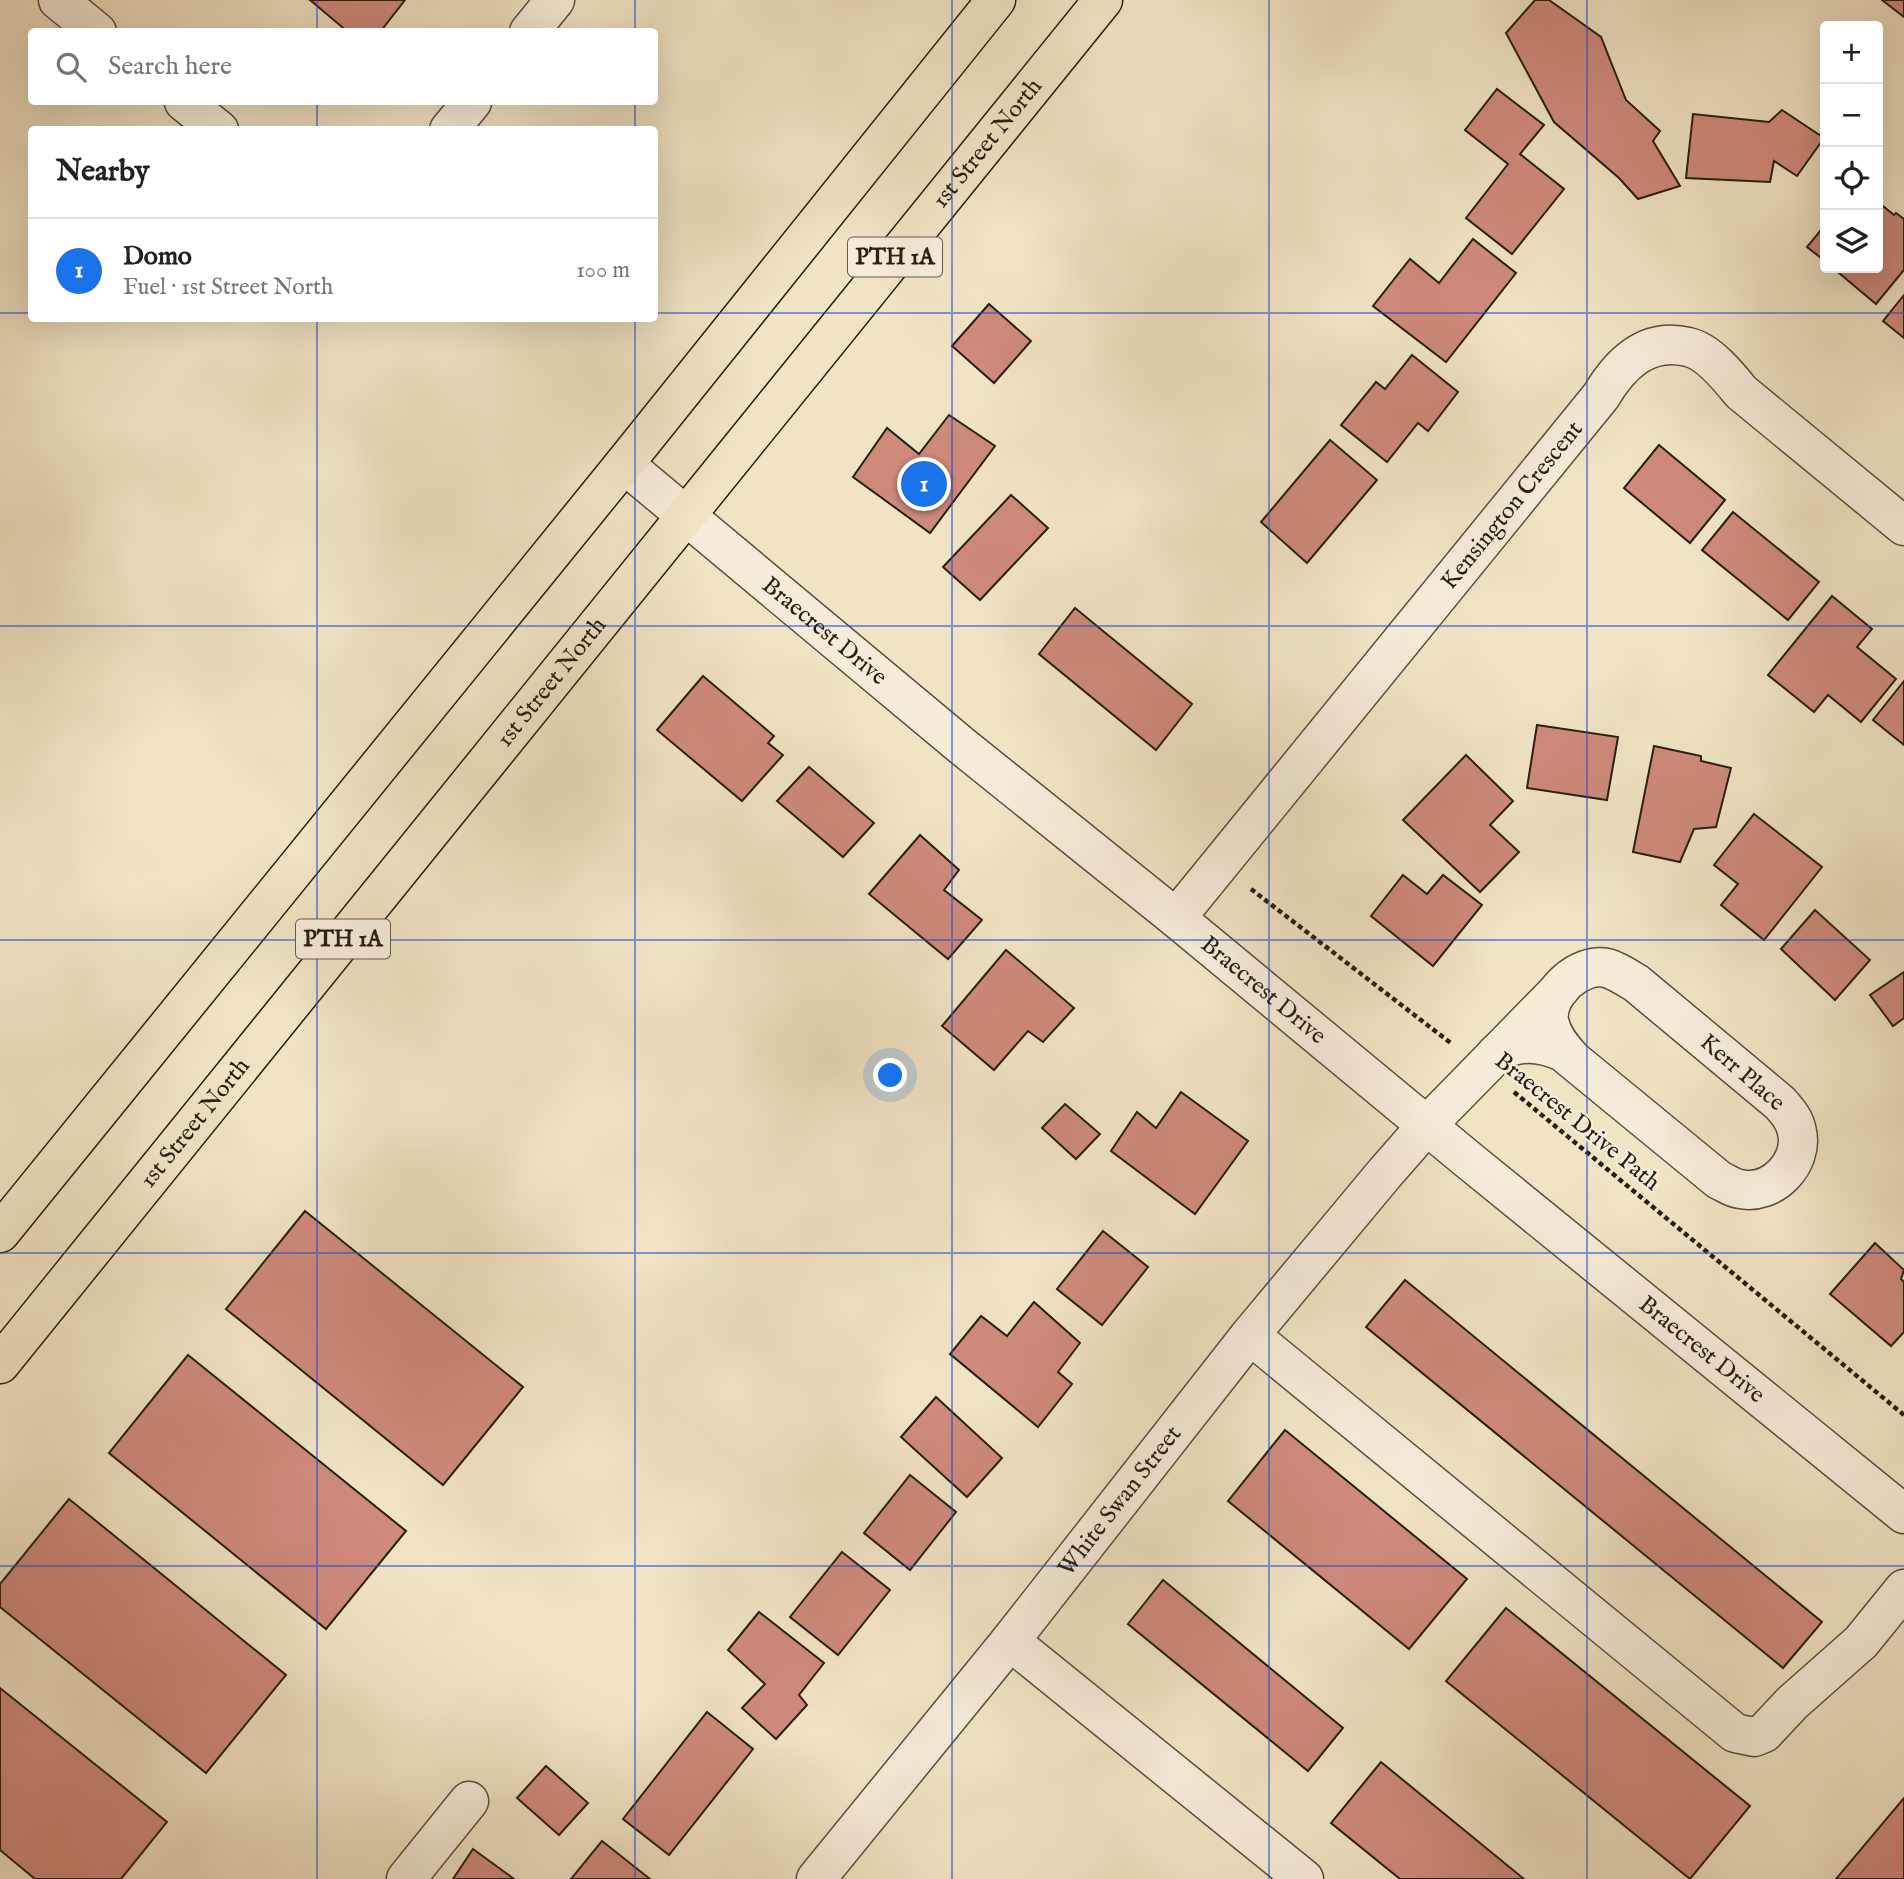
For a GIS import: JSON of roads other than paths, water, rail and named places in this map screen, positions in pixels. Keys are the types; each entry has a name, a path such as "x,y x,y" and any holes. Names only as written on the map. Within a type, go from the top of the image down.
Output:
{"main road":[{"name":"PTH 1A","path":"0,1233 624,464 996,0"},
{"name":"1st Street North","path":"0,1364 1103,0"}],"street":[{"path":"58,0 92,28"},
{"path":"532,28 555,0"},
{"path":"188,105 214,126"},
{"path":"452,126 470,105"},
{"name":"Kensington Crescent","path":"1177,918 1601,396 1613,375 1634,356 1660,346 1690,347 1721,368 1741,392 1904,526"},
{"name":"Braecrest Drive","path":"624,464 962,746 1177,918 1904,1514"},
{"name":"Kerr Place","path":"1427,1125 1560,988 1588,969 1604,967 1636,983 1780,1103 1793,1118 1799,1147 1795,1158 1781,1177 1771,1185 1752,1190 1740,1190 1719,1180 1571,1058 1561,1047 1549,1018 1552,1002 1560,988"},
{"name":"Kerr Place","path":"1490,1061 1505,1048 1526,1043 1553,1048 1571,1058"},
{"name":"White Swan Street","path":"816,1879 1010,1641 1251,1335 1427,1125"},
{"path":"1251,1335 1735,1732 1754,1737 1764,1733 1792,1703 1861,1642 1904,1589"},
{"path":"1010,1641 1304,1879"},
{"path":"406,1879 469,1801"}],"place":[{"name":"Domo","path":"924,484"}]}
